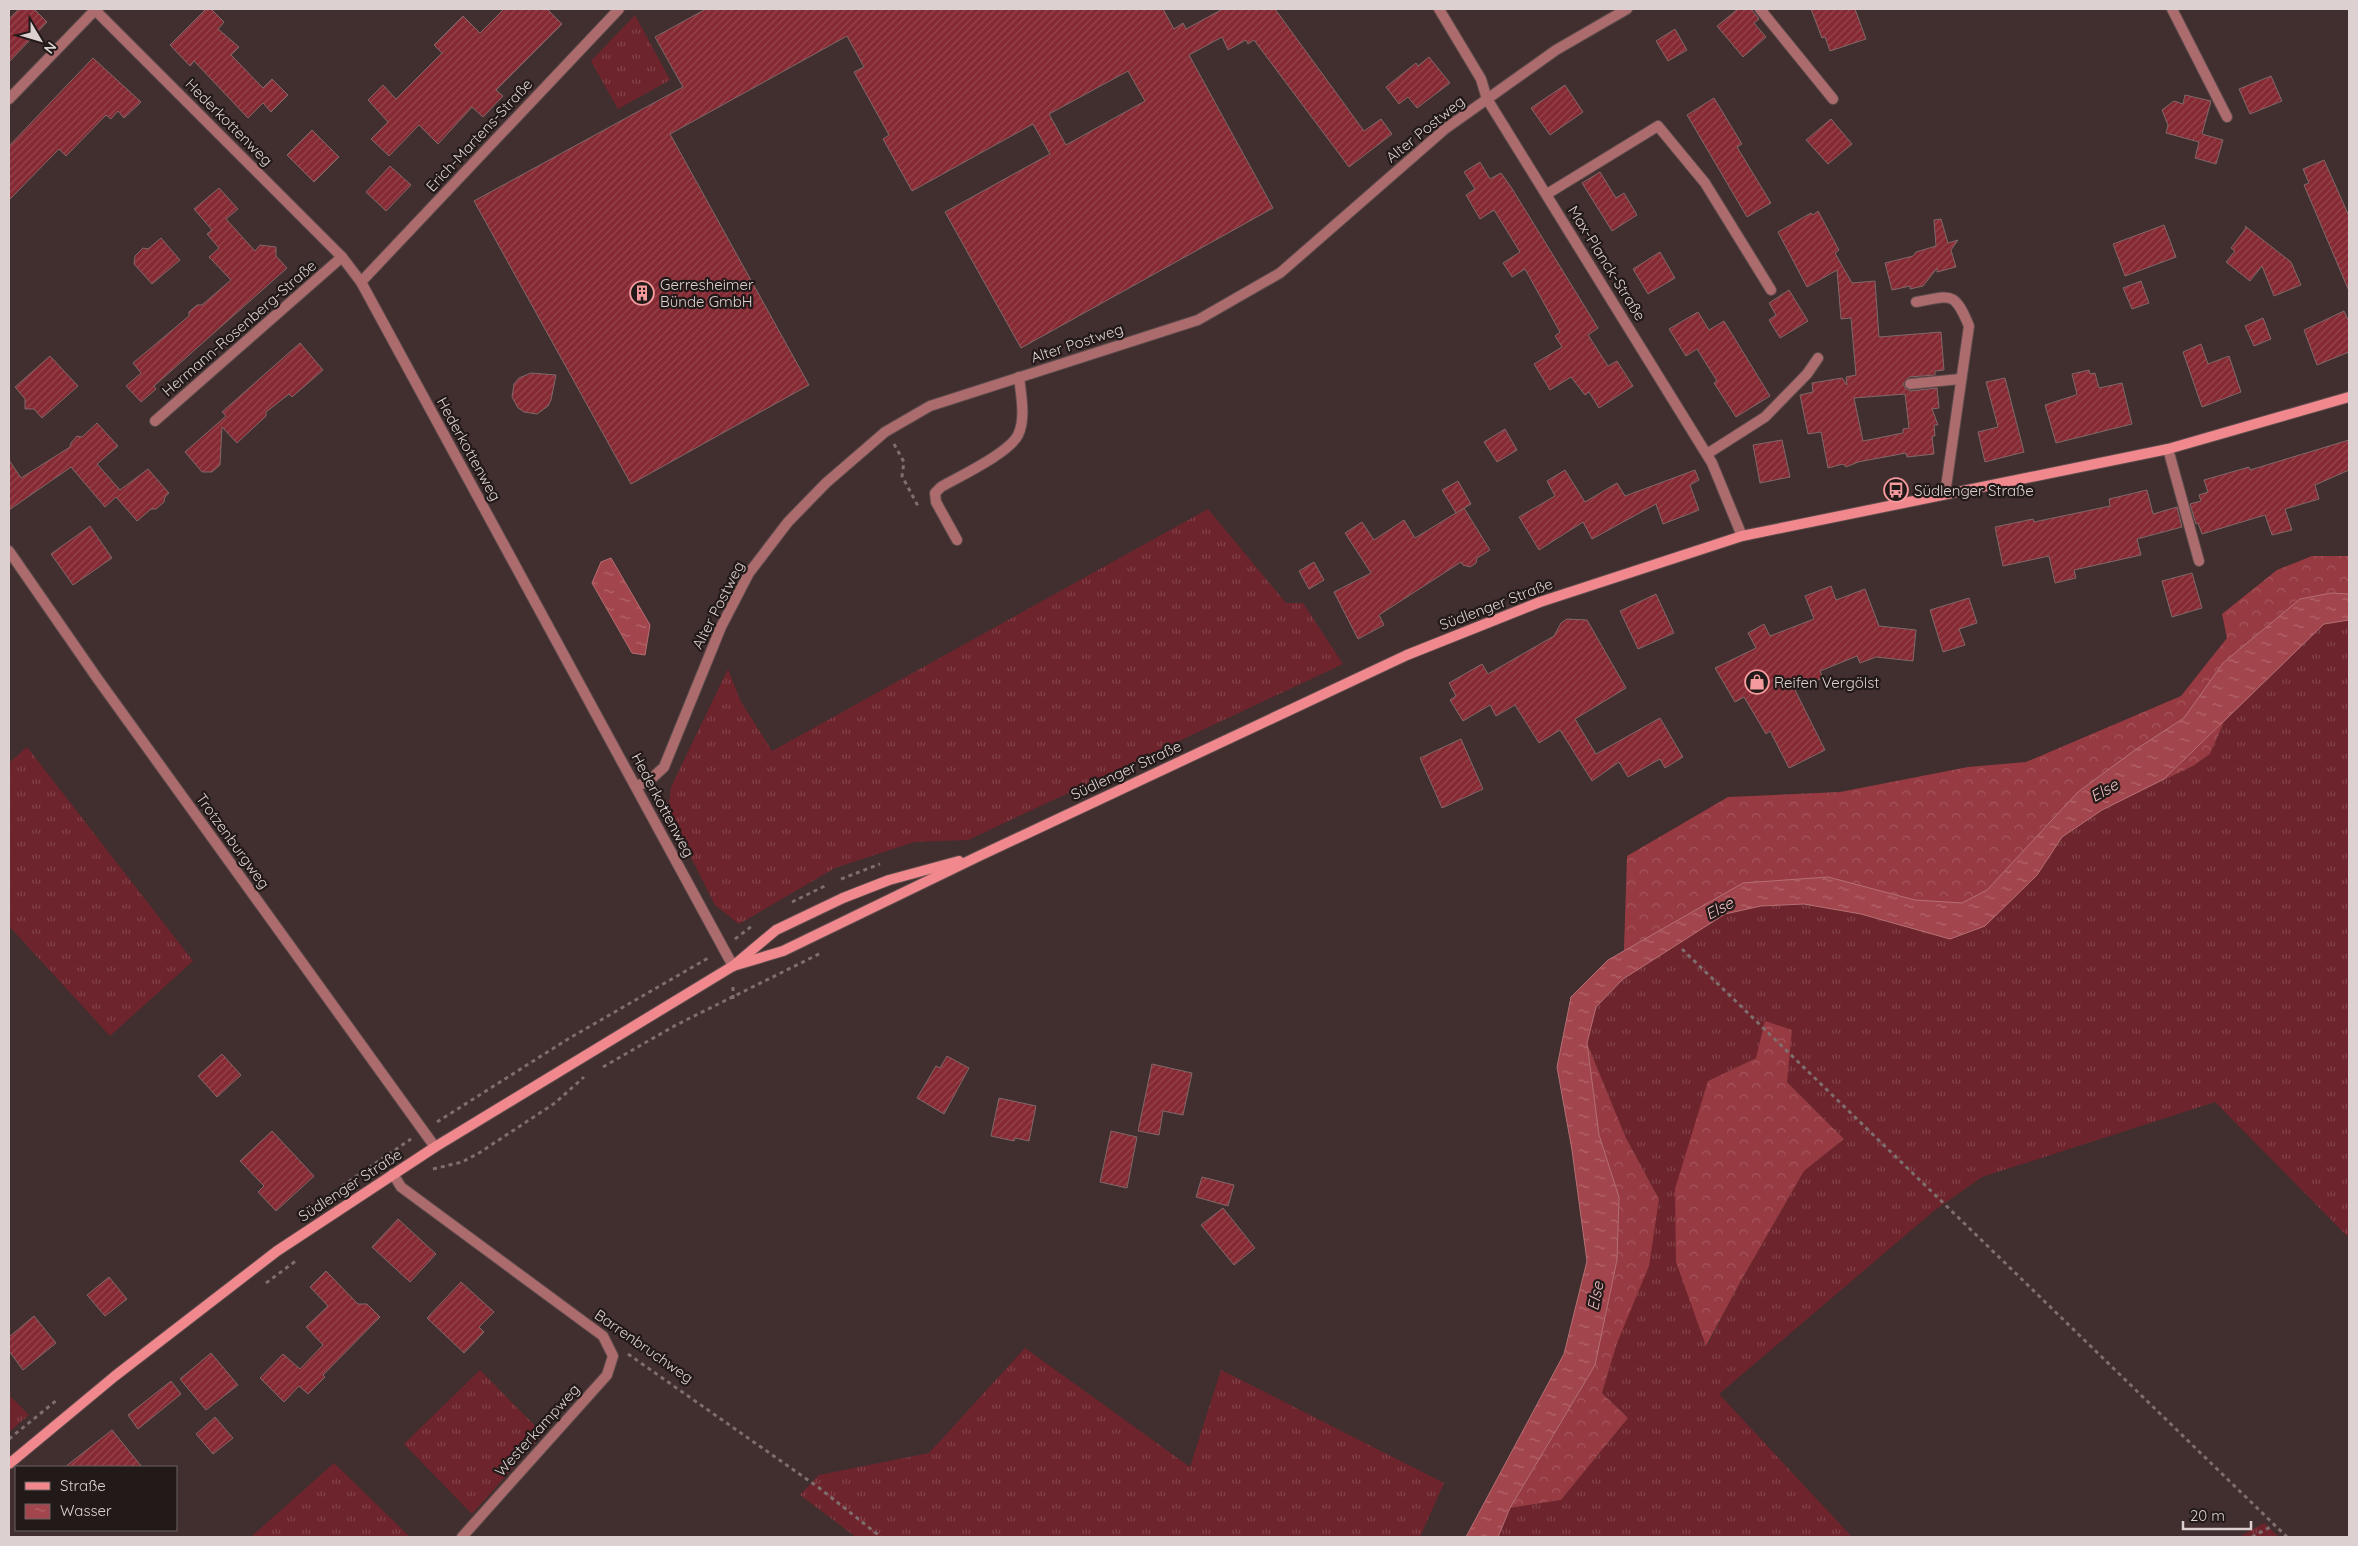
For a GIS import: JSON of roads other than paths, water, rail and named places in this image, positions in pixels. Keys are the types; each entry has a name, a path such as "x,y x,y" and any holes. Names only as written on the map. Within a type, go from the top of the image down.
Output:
{"main road":[{"name":"Südlenger Straße","path":"733,966 784,951 977,857 1407,655 1540,602 1742,536 2168,449 2349,397"},
{"name":"Südlenger Straße","path":"9,1464 115,1376 277,1251 435,1147 733,966 776,930 842,898 904,875 977,857"}],"street":[{"name":"Hederkottenweg","path":"95,9 342,257 361,282 733,966"},
{"path":"9,99 95,9"},
{"name":"Erich-Martens-Straße","path":"361,282 619,9"},
{"name":"Max-Planck-Straße","path":"1439,9 1481,79 1487,99 1707,454 1742,536"},
{"name":"Alter Postweg","path":"636,787 650,779 664,767 721,627 749,573 788,522 826,483 888,430 930,406 1198,320 1280,273 1445,129 1556,50 1627,9"},
{"path":"1760,9 1832,99"},
{"path":"2172,9 2227,117"},
{"path":"1547,194 1658,126 1705,183 1771,290"},
{"name":"Hermann-Rosenberg-Straße","path":"155,421 342,257"},
{"path":"1916,302 1953,298 1960,304 1969,326 1960,378 1945,494"},
{"path":"1707,454 1765,417 1807,374 1818,358"},
{"path":"957,540 936,502 935,493 941,487 1007,448 1018,435 1022,418 1019,378"},
{"path":"1910,384 1960,378"},
{"path":"2168,449 2199,561"},
{"name":"Trotzenburgweg","path":"9,551 96,678 435,1147"},
{"name":"Barrenbruchweg","path":"393,1174 401,1187 603,1336"},
{"name":"Westerkampweg","path":"462,1537 607,1375 613,1356 603,1336"}],"water":[{"path":"611,558 650,625 645,655 632,653 592,583 601,562"},
{"name":"Else","path":"2331,593 2349,594 2349,620 2324,624 2164,779 2102,810 2062,837 2037,875 1985,926 1950,939 1861,914 1804,904 1761,906 1725,914 1623,979 1596,1007 1587,1043 1599,1135 1619,1197 1617,1260 1595,1365 1510,1508 1498,1537 1466,1537 1564,1354 1587,1261 1572,1150 1557,1067 1571,997 1608,960 1743,883 1828,877 1915,900 1962,903 1987,890 2078,792 2135,750 2184,718 2223,663 2300,599"}],"place":[{"name":"Gerresheimer Bünde GmbH","path":"642,293"},
{"name":"Südlenger Straße","path":"1896,490"},
{"name":"Reifen Vergölst","path":"1757,682"}]}
